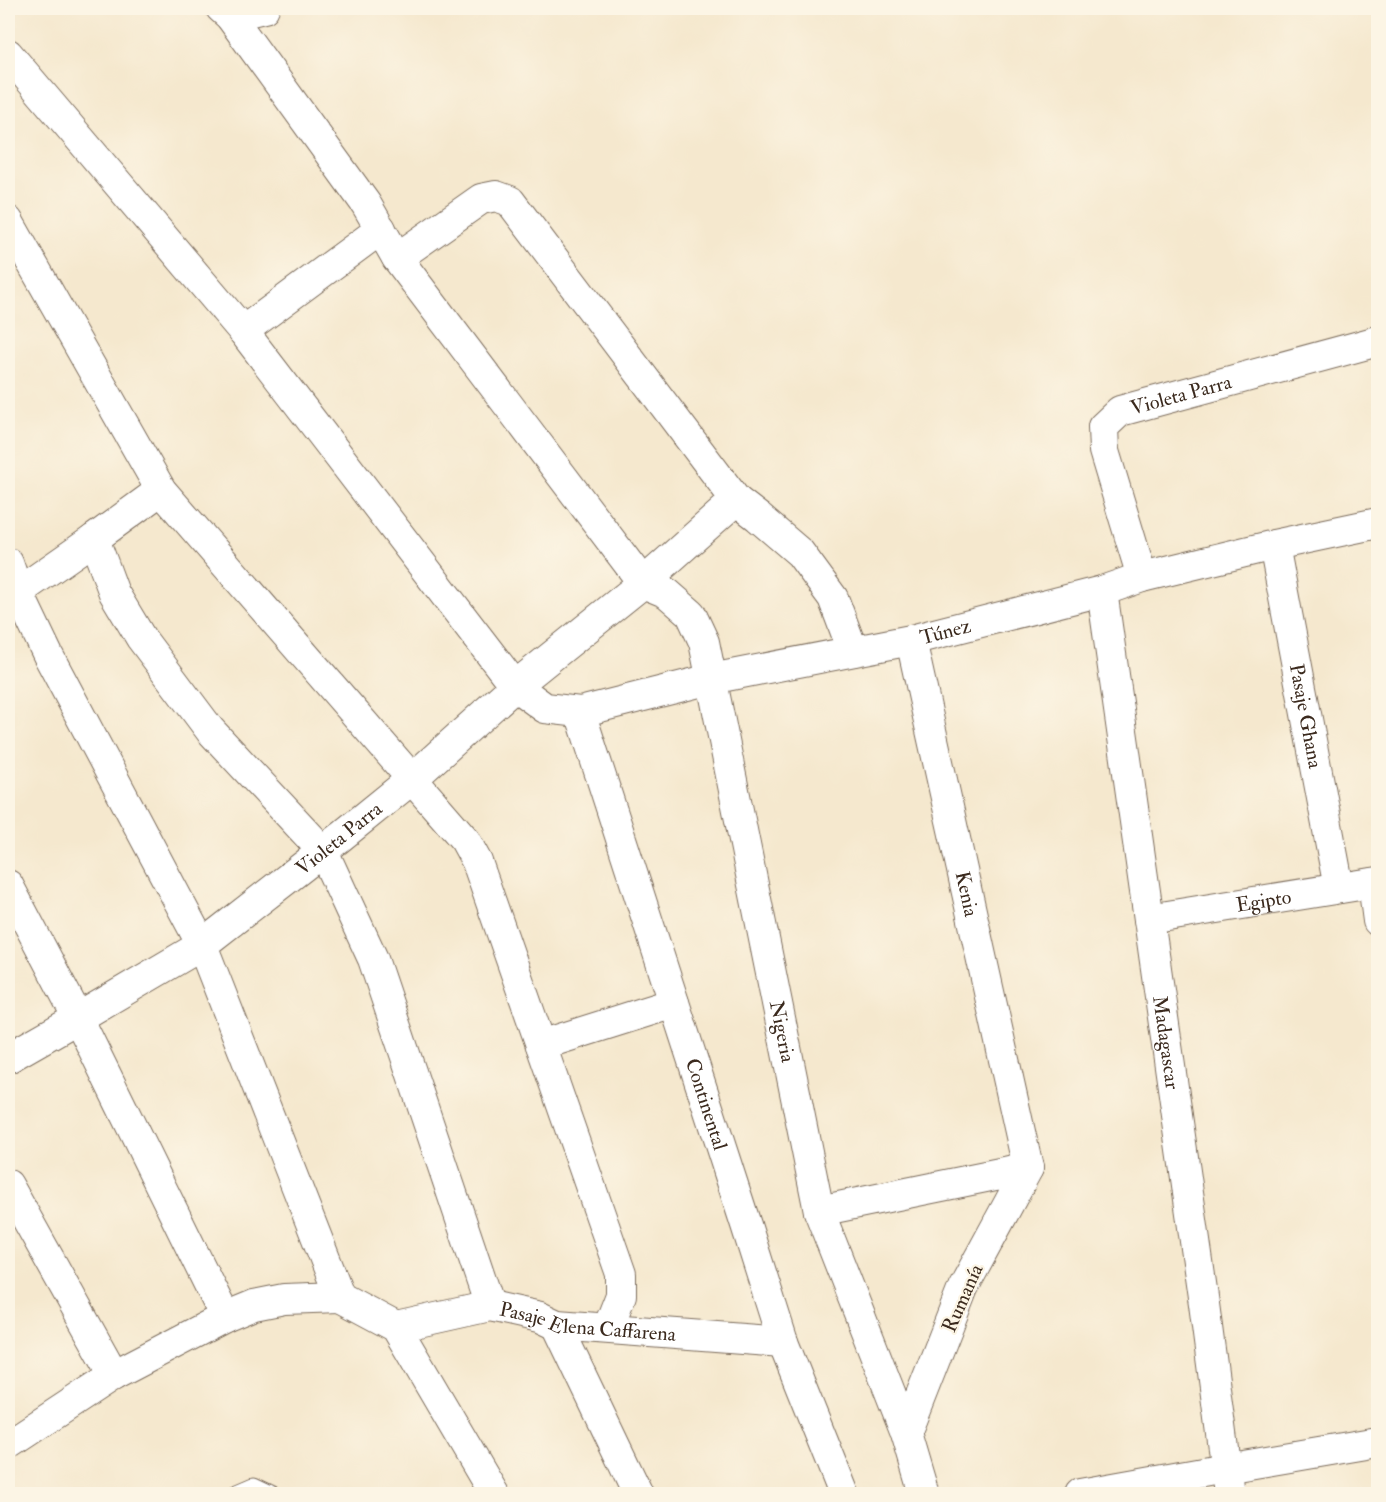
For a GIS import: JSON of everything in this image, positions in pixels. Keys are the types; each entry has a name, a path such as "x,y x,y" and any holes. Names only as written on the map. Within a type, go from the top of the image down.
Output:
{"street":[{"path":"225,12 264,8"},
{"path":"225,12 366,204 398,258 643,583"},
{"name":"Túnez","path":"8,54 243,331 515,686 545,708 580,712 711,679 911,640 1102,591 1143,577 1274,545 1378,523"},
{"path":"398,258 481,199 496,196 510,201 735,500 800,554 833,598 852,651"},
{"path":"8,221 161,490 465,840 477,862 621,1274 621,1295 608,1328"},
{"path":"243,331 381,229"},
{"name":"Violeta Parra","path":"1143,577 1104,451 1103,427 1120,411 1378,341"},
{"path":"13,594 161,490"},
{"name":"Violeta Parra","path":"8,1058 202,945 412,779 515,686 643,583 735,500"},
{"path":"94,539 114,593 141,638 210,730 323,851 373,959 490,1306"},
{"name":"Pasaje Ghana","path":"1274,545 1339,888"},
{"path":"8,563 13,594 202,945 340,1297"},
{"name":"Nigeria","path":"643,583 667,593 691,614 704,642 819,1210 906,1433 924,1494"},
{"name":"Madagascar","path":"1102,591 1227,1481"},
{"name":"Kenia","path":"911,640 1025,1157"},
{"name":"Continental","path":"580,712 783,1342 844,1494"},
{"path":"1376,883 1378,921"},
{"name":"Egipto","path":"1149,919 1376,883"},
{"path":"8,885 78,1018 225,1317"},
{"path":"541,1045 674,1003"},
{"path":"819,1210 994,1176 1025,1157"},
{"name":"Rumanía","path":"906,1433 963,1288 1025,1157"},
{"path":"8,1185 114,1375"},
{"path":"8,1445 114,1375 225,1317 254,1305 284,1299 340,1297 396,1327 494,1494"},
{"name":"Pasaje Elena Caffarena","path":"396,1327 490,1306 540,1317 557,1325 783,1342"},
{"path":"557,1325 638,1494"},
{"path":"1080,1494 1227,1481 1378,1442"}],"lane":[{"path":"233,1494 254,1485 273,1494"}]}
